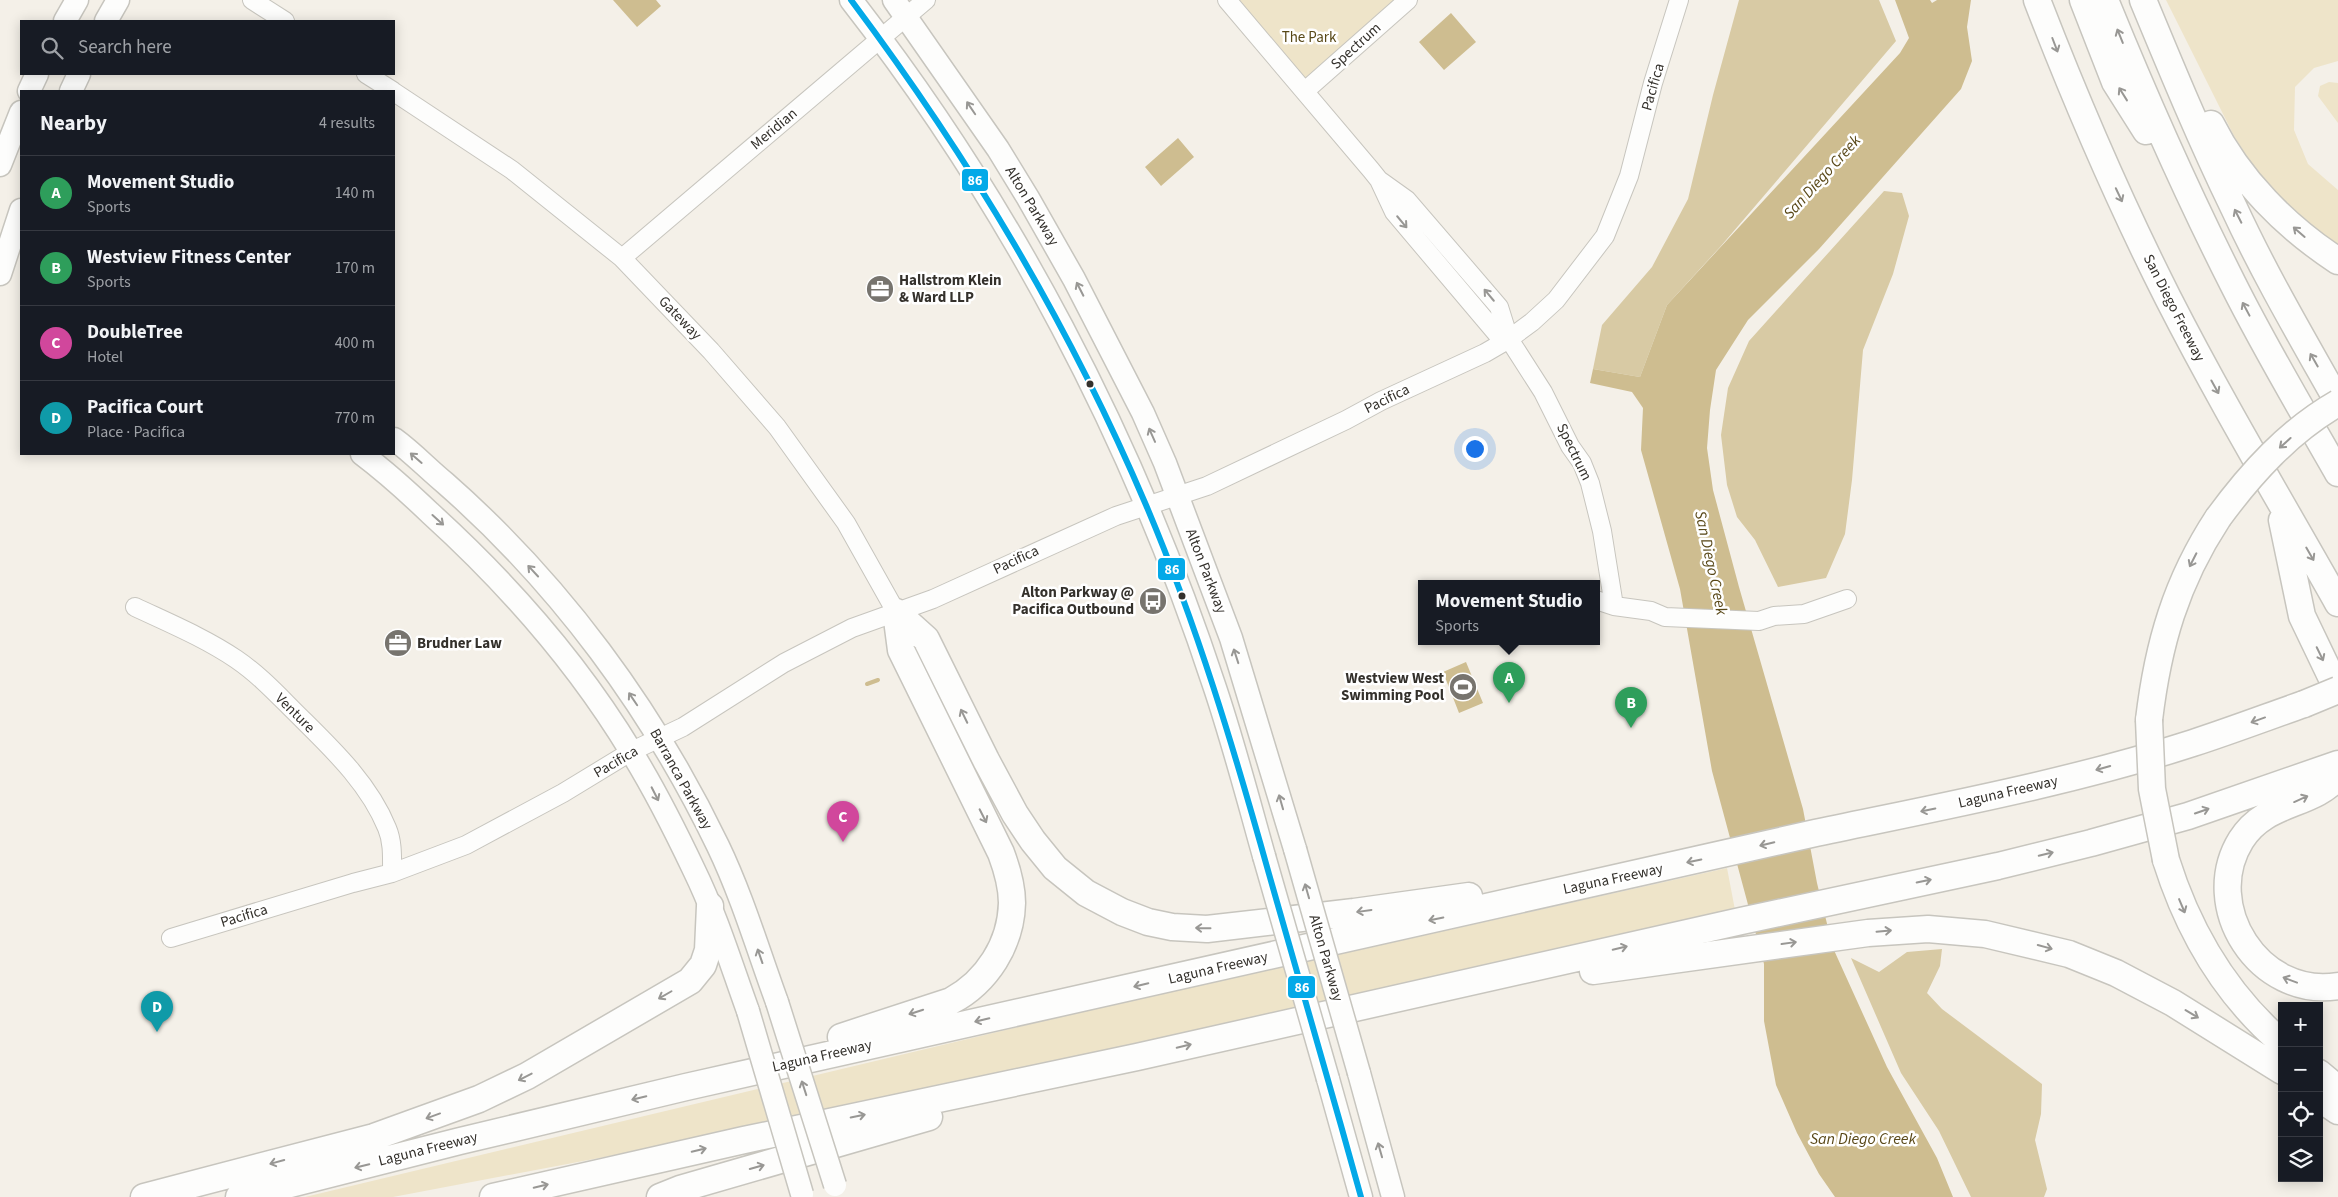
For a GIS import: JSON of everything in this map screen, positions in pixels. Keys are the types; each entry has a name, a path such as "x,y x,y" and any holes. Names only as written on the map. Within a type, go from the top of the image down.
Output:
{"highway":[{"name":"San Diego Freeway","path":"2037,0 2102,158 2144,248 2205,369 2338,603"},
{"path":"2083,0 2115,82 2196,209"},
{"path":"2105,0 2148,105 2196,209 2234,286 2338,473"},
{"path":"2143,0 2214,128 2244,175 2281,217 2317,248 2338,261"},
{"path":"2143,0 2186,104 2234,210 2338,403 2292,436 2266,459 2237,492 2218,518 2190,566 2171,612 2157,665 2149,720 2152,789 2166,860 2185,915 2220,975 2243,1004 2278,1039"},
{"path":"2277,496 2302,616 2338,691"},
{"path":"896,612 926,639 986,760 1015,814 1033,841 1055,868 1086,893 1122,912 1164,925 1206,929 1354,912 1493,893 1552,892"},
{"path":"686,1087 951,1001 975,984 1000,952 1010,920 1012,903 1008,874 1001,853 900,650 896,612"},
{"name":"Laguna Freeway","path":"239,1197 460,1141 686,1087 1811,834 1984,798 2071,777 2193,743 2338,691"},
{"path":"494,1197 744,1140 1137,1057 1825,902 1998,866 2188,816 2337,768"},
{"path":"2337,768 2330,786 2260,817 2249,829 2240,841 2233,859 2228,880 2227,896 2234,926 2251,953 2262,964 2274,973 2302,984 2316,987 2338,986"},
{"path":"144,1197 374,1137 478,1099 527,1076 690,981 703,966 708,950 710,906"},
{"path":"1402,998 1455,997 1576,973 1836,937 1896,930 1958,931 2012,939 2069,954 2116,973 2218,1030 2278,1069"},
{"path":"660,1197 680,1189 1137,1057"},
{"path":"2323,1077 2338,1089"},
{"path":"2323,1101 2338,1111"}],"main road":[{"path":"66,20 77,0"},
{"path":"107,20 118,0"},
{"name":"Alton Parkway","path":"851,0 942,126 1028,265 1095,391 1132,470 1179,586 1214,686 1362,1197"},
{"name":"Alton Parkway","path":"901,8 998,149 1058,250 1132,390 1178,497 1231,638 1295,849 1393,1197"},
{"path":"29,90 37,75"},
{"path":"71,90 79,75"},
{"path":"0,165 20,115"},
{"path":"6,269 11,237 20,213"},
{"name":"Barranca Parkway","path":"395,440 485,518 550,589 613,668 660,739 719,848 746,915 777,1002 837,1191"},
{"name":"Barranca Parkway","path":"363,455 383,469 466,546 531,616 562,654 632,751 684,849 710,906 748,1011 802,1196"}],"street":[{"path":"252,0 283,20"},
{"name":"Meridian","path":"622,258 880,39 901,8 926,0"},
{"name":"Spectrum","path":"1227,0 1379,180 1407,200 1499,307 1509,339 1543,392 1570,446 1582,463 1590,483 1602,531 1614,606"},
{"name":"Spectrum","path":"1305,91 1408,0"},
{"name":"Pacifica","path":"171,938 392,873 466,845 562,794 632,751 660,739 784,663 852,628 933,599 1116,516 1207,486 1293,446 1381,401 1485,353 1509,339 1532,322 1556,300 1605,236 1629,176 1653,84 1679,0"},
{"name":"Gateway","path":"368,75 392,90"},
{"name":"Gateway","path":"395,92 512,170 622,258 711,351 777,427 846,523 896,612"},
{"path":"1600,601 1614,606 1659,611 1764,616 1804,614 1847,599"},
{"path":"1600,610 1614,606"},
{"name":"Venture","path":"135,607 204,640 236,658 255,673 301,718 361,782 375,804 388,830 392,848 392,873"}],"green space":[{"name":"The Park","path":"1227,0 1408,0 1305,91"},
{"path":"2166,0 2338,0 2338,61 2314,68 2295,87 2294,130 2308,164 2338,190 2338,251 2309,229 2262,180 2234,136"},
{"path":"2329,82 2338,83 2338,123 2318,96 2320,86"},
{"path":"1727,868 1735,910 857,1109 393,1197 305,1197 1089,1010"}],"shaded area":[{"path":"1739,0 1879,0 1896,41 1721,246 1667,305 1640,377 1593,369 1602,325 1652,267 1688,199 1713,95"},
{"path":"1884,191 1902,193 1909,216 1893,274 1863,350 1852,480 1845,534 1826,578 1778,587 1755,540 1737,517 1727,485 1721,435 1728,388 1749,341"},
{"path":"1942,949 1940,966 1927,993 1942,1009 2042,1084 2041,1114 2035,1140 2047,1189 2044,1197 1971,1197 1939,1131 1901,1073 1851,958 1879,972 1907,952"}],"water":[{"path":"613,0 656,0 661,6 637,27"},
{"name":"San Diego Creek","path":"1895,0 1930,0 1932,3 1937,0 1971,0 1967,27 1972,61 1961,89 1819,249 1748,320 1716,370 1707,448 1713,490 1803,809 1817,883 1833,948 1887,1067 1937,1158 1953,1197 1835,1197 1819,1174 1797,1133 1776,1085 1764,1021 1764,964 1712,771 1680,589 1641,450 1643,408 1632,392 1590,383 1593,369 1640,377 1667,305 1900,53 1909,38"},
{"path":"1451,13 1476,42 1444,70 1419,42"},
{"path":"1178,138 1194,157 1161,186 1145,167"},
{"name":"Westview West Swimming Pool","path":"1466,662 1483,703 1459,713 1443,672"}],"waterway":[{"path":"867,684 878,680"}],"transit line":[{"name":"86","path":"851,0 936,120 1014,244 1084,371 1146,505 1182,596 1214,688 1256,827 1361,1197"}],"place":[{"name":"Hallstrom Klein & Ward LLP","path":"880,289"},
{"name":"Alton Parkway @ Pacifica Outbound","path":"1153,601"},
{"name":"Brudner Law","path":"398,643"},
{"name":"Westview West Swimming Pool","path":"1463,687"},
{"name":"Movement Studio","path":"1509,703"},
{"name":"Westview Fitness Center","path":"1631,728"},
{"name":"DoubleTree","path":"843,842"},
{"name":"Pacifica Court","path":"157,1032"}]}
